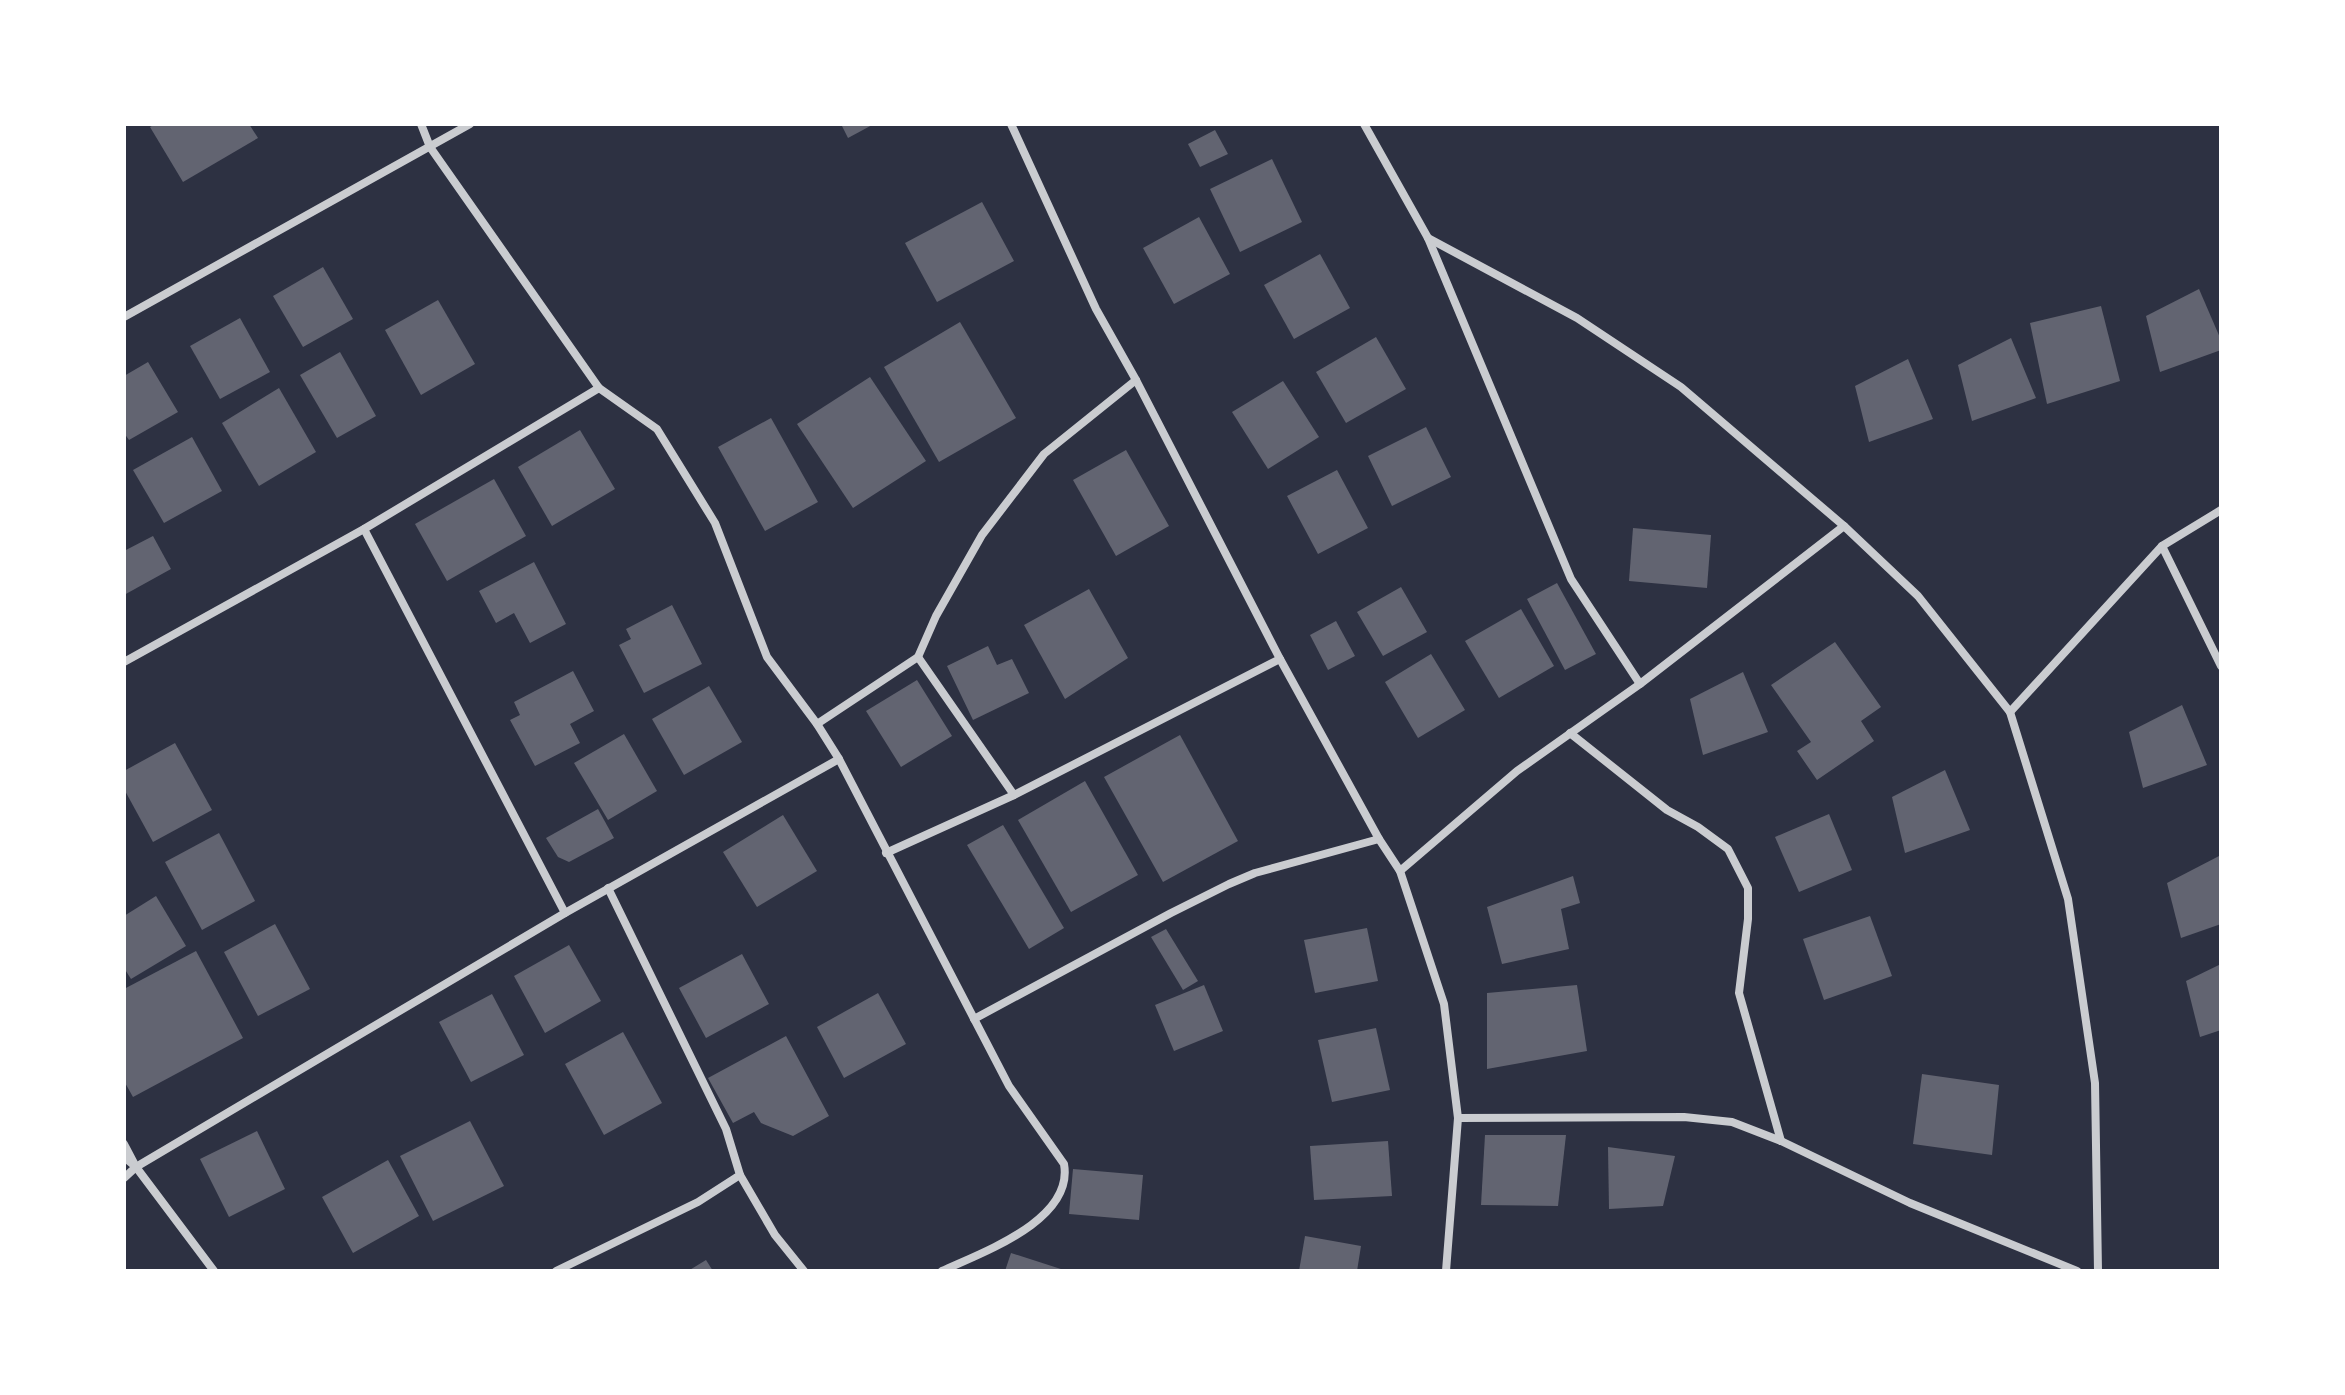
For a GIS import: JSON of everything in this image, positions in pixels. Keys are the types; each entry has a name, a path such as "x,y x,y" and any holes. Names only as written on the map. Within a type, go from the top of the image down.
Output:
{"street":[{"path":"421,124 430,147 599,388 657,429 715,523 767,657 839,759 1009,1086 1064,1164 1064,1188 1056,1203 1027,1229 942,1271"},
{"path":"124,317 470,124"},
{"path":"1011,124 1096,309 1280,659 1379,839 1400,871 1444,1004 1458,1118 1446,1271"},
{"path":"1364,124 1428,238 1571,579 1640,684"},
{"path":"1428,238 1577,318 1681,387 1844,526 1918,596 2010,712 2068,899 2095,1083 2098,1271"},
{"path":"817,724 918,657 936,616 982,535 1044,454 1136,380"},
{"path":"124,662 364,529 599,388"},
{"path":"2010,712 2162,546 2221,510"},
{"path":"1400,871 1517,771 1640,684 1844,526"},
{"path":"364,529 565,913"},
{"path":"2162,546 2221,666"},
{"path":"918,657 1014,795"},
{"path":"886,853 1014,795 1280,659"},
{"path":"1570,733 1667,810 1728,849 1748,888 1748,919 1739,993 1781,1141"},
{"path":"124,1178 136,1167 565,913 839,759"},
{"path":"974,1019 1229,884 1255,873 1379,839"},
{"path":"608,888 726,1129 740,1175 775,1235 804,1271"},
{"path":"1458,1118 1684,1117 1732,1122 1781,1141 1910,1203 2077,1271"},
{"path":"124,1144 136,1167 214,1271"},
{"path":"124,1157 136,1167"},
{"path":"556,1271 698,1202 740,1175"}],"building":[{"path":"155,124 249,124 258,138 183,182 150,127"},
{"path":"841,124 874,124 848,138"},
{"path":"1215,130 1228,154 1200,167 1188,144"},
{"path":"1272,159 1302,222 1240,252 1210,189"},
{"path":"982,202 1014,261 937,302 905,243"},
{"path":"1199,217 1230,274 1174,304 1143,248"},
{"path":"1320,254 1350,308 1294,339 1264,285"},
{"path":"323,267 353,319 303,347 273,296"},
{"path":"2199,289 2221,340 2221,350 2160,372 2146,316"},
{"path":"438,300 475,364 421,395 385,330"},
{"path":"2101,306 2120,381 2047,404 2030,323"},
{"path":"240,318 270,372 220,399 190,346"},
{"path":"960,322 1016,418 939,462 884,367"},
{"path":"1376,337 1406,389 1346,423 1316,372"},
{"path":"2011,338 2036,398 1972,421 1958,365"},
{"path":"340,352 376,416 337,438 300,375"},
{"path":"1908,359 1933,419 1869,442 1855,386"},
{"path":"148,362 178,412 129,440 124,433 124,376"},
{"path":"870,377 926,461 853,508 797,424"},
{"path":"1283,381 1319,437 1268,469 1232,412"},
{"path":"279,388 316,452 259,486 222,423"},
{"path":"771,418 818,502 765,531 718,447"},
{"path":"1426,427 1451,477 1392,506 1368,456"},
{"path":"580,430 615,489 552,526 518,467"},
{"path":"192,437 222,491 164,523 133,470"},
{"path":"1126,450 1169,526 1116,556 1073,480"},
{"path":"1337,470 1368,528 1318,554 1287,496"},
{"path":"494,479 526,536 447,581 415,524"},
{"path":"1633,528 1711,535 1707,588 1629,581"},
{"path":"153,536 171,569 124,595 124,551"},
{"path":"534,562 566,624 530,643 514,613 496,623 479,591"},
{"path":"1557,583 1596,654 1565,670 1527,599"},
{"path":"1401,587 1427,632 1383,656 1357,612"},
{"path":"1089,589 1128,658 1065,699 1024,625"},
{"path":"672,605 702,664 644,693 619,645 631,639 626,629"},
{"path":"1521,609 1554,666 1499,698 1465,641"},
{"path":"1336,621 1355,656 1328,670 1310,635"},
{"path":"1835,642 1881,707 1861,721 1874,741 1817,780 1797,751 1811,742 1771,685"},
{"path":"988,646 997,665 1012,659 1029,693 973,720 947,666"},
{"path":"1431,654 1465,710 1418,738 1385,682"},
{"path":"573,671 594,711 570,724 580,743 535,766 510,720 520,715 514,702"},
{"path":"1743,672 1768,732 1703,755 1690,699"},
{"path":"917,680 952,736 901,767 866,711"},
{"path":"709,686 742,742 684,775 652,719"},
{"path":"2182,705 2207,765 2143,788 2129,732"},
{"path":"624,734 657,791 608,820 574,763"},
{"path":"1180,735 1238,841 1163,882 1104,777"},
{"path":"175,743 212,810 153,842 124,789 124,771"},
{"path":"1945,770 1970,830 1905,853 1892,797"},
{"path":"1085,781 1138,875 1071,912 1018,820"},
{"path":"598,809 614,838 569,862 558,857 546,838"},
{"path":"1829,814 1852,870 1799,892 1775,837"},
{"path":"783,815 817,871 757,907 723,852"},
{"path":"1003,825 1064,928 1029,949 967,845"},
{"path":"219,833 255,901 202,930 165,862"},
{"path":"2221,855 2221,924 2181,938 2167,883"},
{"path":"1573,876 1580,903 1561,909 1569,949 1502,964 1487,907"},
{"path":"156,896 186,946 131,979 124,968 124,916"},
{"path":"1870,916 1892,976 1824,1000 1803,939"},
{"path":"275,924 310,989 258,1016 224,952"},
{"path":"1367,928 1378,981 1315,993 1304,940"},
{"path":"1166,929 1198,981 1183,990 1151,937"},
{"path":"569,945 601,1001 545,1033 514,976"},
{"path":"196,951 243,1038 133,1097 124,1081 124,989"},
{"path":"742,954 769,1004 706,1038 679,988"},
{"path":"2221,964 2221,1030 2200,1037 2186,981"},
{"path":"1204,985 1223,1031 1174,1051 1155,1005"},
{"path":"1577,985 1587,1051 1487,1069 1487,993"},
{"path":"878,993 906,1044 844,1078 817,1027"},
{"path":"492,994 524,1055 471,1082 439,1022"},
{"path":"1376,1028 1390,1090 1332,1102 1318,1040"},
{"path":"623,1032 662,1103 604,1135 565,1064"},
{"path":"786,1036 829,1116 793,1136 761,1123 754,1112 733,1123 708,1078"},
{"path":"1922,1074 1999,1085 1992,1155 1913,1144"},
{"path":"470,1121 504,1186 433,1221 400,1156"},
{"path":"257,1131 285,1189 229,1217 200,1159"},
{"path":"1485,1135 1566,1135 1558,1206 1481,1205"},
{"path":"1388,1141 1392,1196 1314,1200 1310,1146"},
{"path":"1608,1147 1675,1156 1663,1206 1609,1209"},
{"path":"388,1160 419,1216 353,1253 322,1197"},
{"path":"1073,1169 1143,1175 1139,1220 1069,1214"},
{"path":"1305,1236 1361,1246 1357,1271 1299,1271"},
{"path":"1011,1253 1064,1270 1064,1271 1005,1271"},
{"path":"706,1260 713,1271 688,1271"}]}
